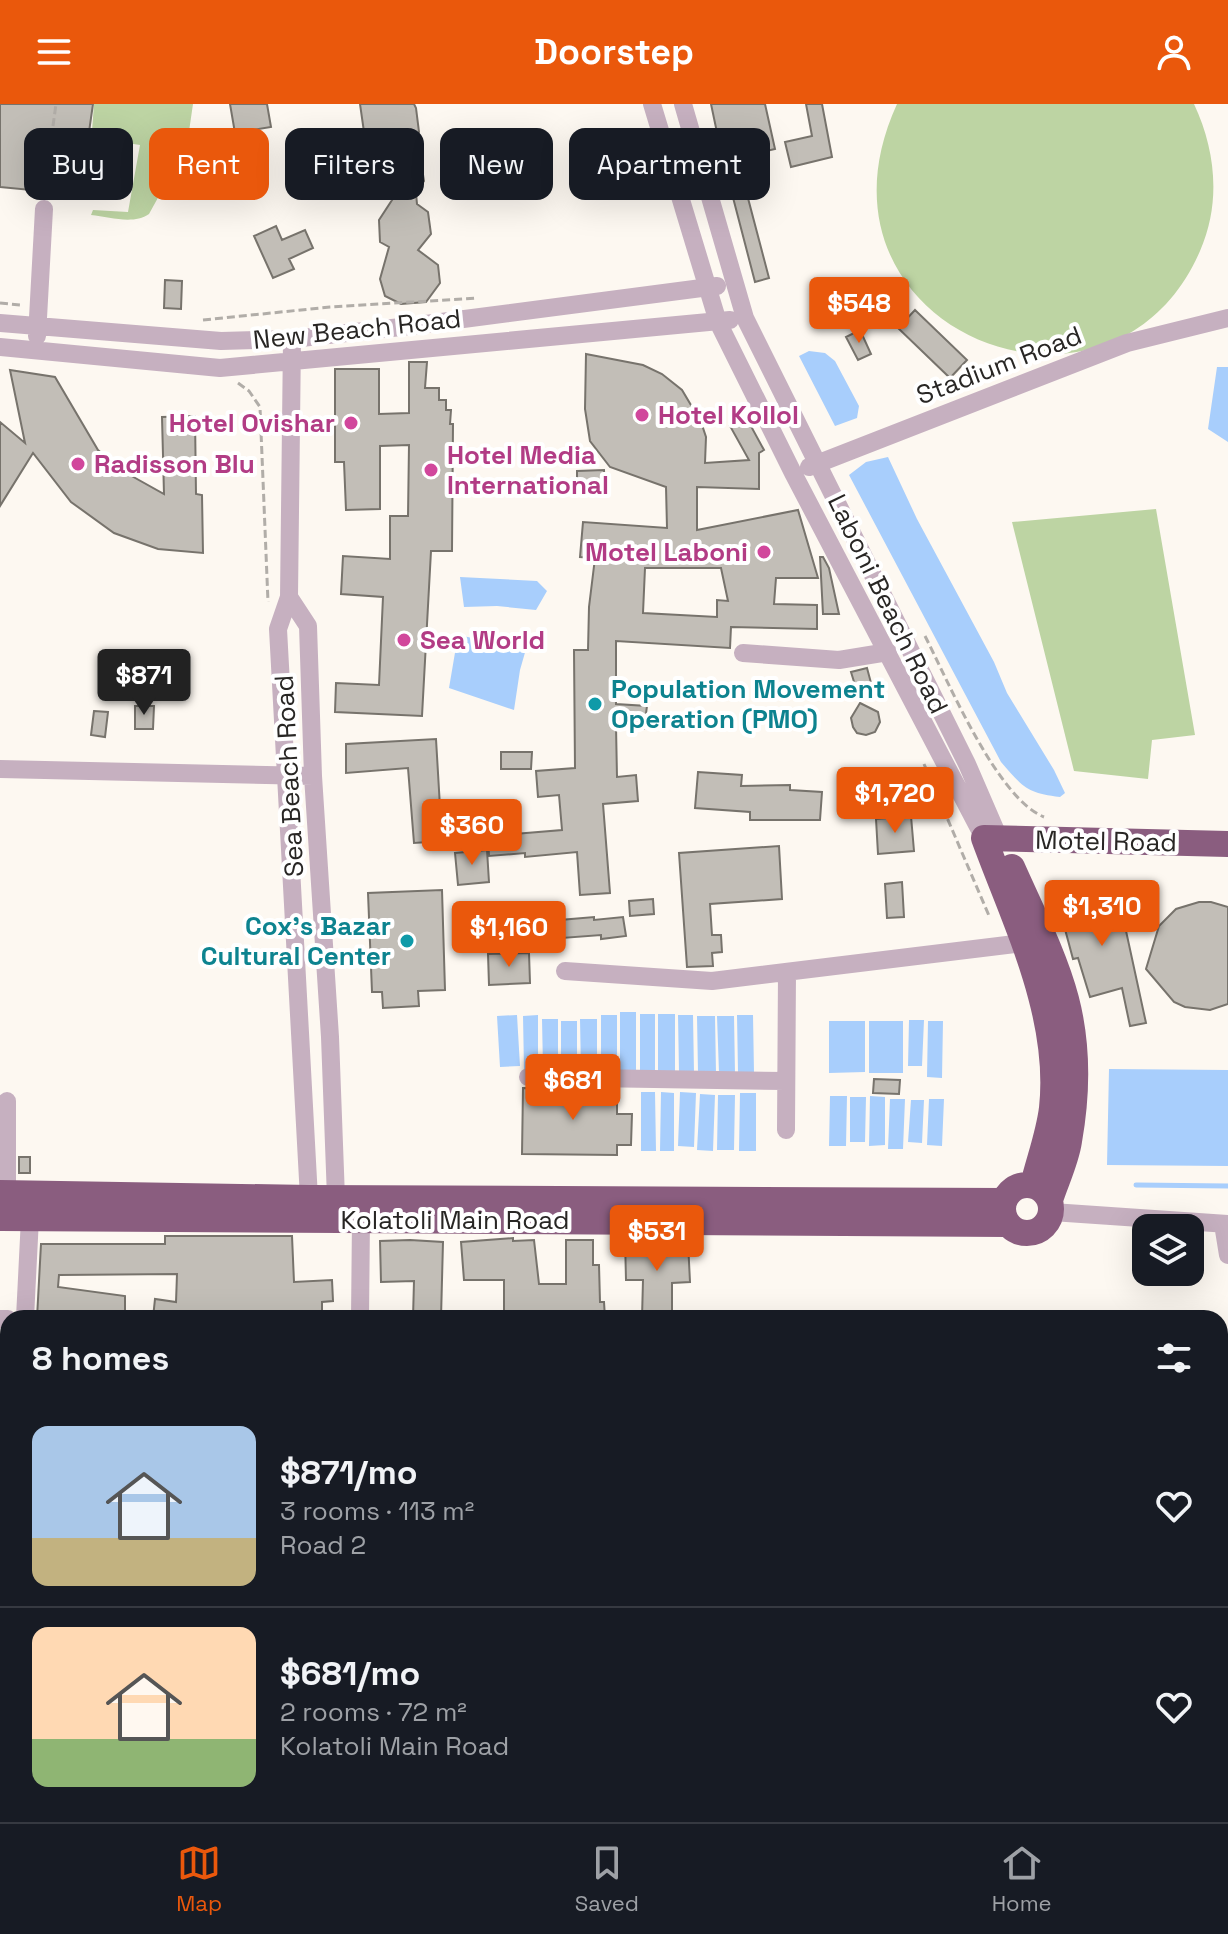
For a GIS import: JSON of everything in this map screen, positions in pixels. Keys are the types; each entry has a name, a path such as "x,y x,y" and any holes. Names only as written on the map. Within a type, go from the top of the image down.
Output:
{"highway":[{"name":"Motel Road","path":"992,838 1228,844"},
{"name":"Laboni Beach Road","path":"992,838 1045,1008 1052,1062 1045,1199"},
{"name":"Laboni Beach Road","path":"992,838 1043,936 1066,1000 1075,1058 1069,1144 1045,1199"},
{"path":"1021,1185 1045,1199 1047,1223 1039,1232 1015,1232 1005,1212 1010,1191 1021,1185"},
{"name":"Kolatoli Main Road","path":"2,1202 336,1198 762,1211"},
{"name":"Kolatoli Main Road","path":"2,1202 30,1218 361,1219 762,1211 1005,1212"}],"street":[{"name":"Laboni Beach Road","path":"652,104 718,322 793,473 888,652 992,838"},
{"name":"Laboni Beach Road","path":"683,104 745,318 967,764 992,838"},
{"path":"35,350 44,209"},
{"name":"New Beach Road","path":"0,323 221,341 292,339 708,288 734,282"},
{"name":"New Beach Road","path":"0,347 220,368 745,318"},
{"name":"Stadium Road","path":"793,473 1127,343 1228,318"},
{"name":"Sea Beach Road","path":"292,339 289,597 278,629 309,1198"},
{"name":"Sea Beach Road","path":"289,597 308,626 336,1198"},
{"path":"743,653 839,660 888,652"},
{"path":"0,769 313,776"},
{"path":"565,971 712,981 1023,943"},
{"path":"786,1130 787,972"},
{"path":"298,983 326,980"},
{"path":"528,1077 785,1081"},
{"path":"2,1202 7,1101"},
{"path":"1045,1199 1226,1224 1228,1255"},
{"path":"25,1310 30,1218"},
{"path":"360,1310 361,1219"}],"path":[{"path":"53,128 56,104"},
{"path":"198,321 330,307 489,297"},
{"path":"0,303 39,307"},
{"path":"239,384 249,391 260,407 268,607"},
{"path":"919,625 1000,778 1022,803 1034,813 1048,818"}],"green space":[{"path":"94,104 193,104 189,128 149,128 149,200 157,200 149,214 136,219 91,215 93,210 128,212 130,200 133,200 140,145 133,144 133,128 92,128"},
{"path":"897,104 1194,104 1207,140 1213,177 1211,214 1200,251 1157,313 1101,346 1038,354 976,339 924,303 888,251 877,183"},
{"path":"1156,509 1195,735 1152,740 1148,779 1074,771 1012,522"}],"water":[{"path":"809,351 825,353 835,361 859,406 857,418 835,426 799,356"},
{"path":"1217,367 1228,367 1228,442 1208,429"},
{"path":"888,457 1007,693 1054,770 1065,793 1060,797 1026,787 1001,762 849,475 866,462"},
{"path":"460,577 537,581 547,591 536,610 464,607"},
{"path":"458,635 526,649 514,710 449,688"},
{"path":"620,1012 636,1012 636,1070 620,1070"},
{"path":"640,1014 655,1014 655,1071 640,1071"},
{"path":"658,1014 675,1014 675,1072 658,1072"},
{"path":"517,1015 520,1066 500,1067 497,1016"},
{"path":"538,1015 538,1069 524,1069 523,1016"},
{"path":"601,1015 617,1015 617,1070 601,1070"},
{"path":"678,1015 693,1015 694,1073 679,1073"},
{"path":"737,1015 753,1015 754,1073 738,1073"},
{"path":"697,1016 715,1016 716,1073 698,1073"},
{"path":"717,1016 734,1016 735,1073 719,1073"},
{"path":"542,1019 558,1019 558,1068 543,1068"},
{"path":"580,1019 597,1019 597,1069 581,1070"},
{"path":"909,1020 924,1020 922,1066 908,1066"},
{"path":"561,1021 577,1021 577,1068 561,1068"},
{"path":"829,1021 865,1021 865,1072 829,1073"},
{"path":"869,1021 903,1021 903,1073 869,1073"},
{"path":"928,1021 943,1021 942,1078 927,1077"},
{"path":"1109,1069 1228,1070 1228,1166 1107,1165"},
{"path":"641,1092 655,1092 656,1151 641,1151"},
{"path":"661,1092 674,1093 674,1151 660,1151"},
{"path":"680,1092 696,1093 694,1147 678,1146"},
{"path":"740,1093 756,1093 756,1151 739,1151"},
{"path":"700,1094 715,1095 713,1151 697,1150"},
{"path":"718,1095 735,1095 734,1150 717,1150"},
{"path":"830,1096 847,1096 846,1146 829,1146"},
{"path":"870,1096 885,1097 885,1145 869,1146"},
{"path":"850,1097 866,1097 865,1142 850,1142"},
{"path":"890,1099 905,1099 903,1149 888,1149"},
{"path":"929,1099 944,1099 942,1146 927,1145"},
{"path":"911,1100 924,1100 922,1143 908,1142"}],"building":[{"path":"0,104 93,104 90,128 24,128 24,189 0,187"},
{"path":"230,104 267,104 271,127 234,128"},
{"path":"360,104 414,104 416,108 418,128 363,128"},
{"path":"711,104 765,104 775,149 770,150 770,128 716,128"},
{"path":"806,104 822,104 832,157 791,167 785,142 812,136"},
{"path":"392,200 417,200 417,204 428,212 431,234 418,250 438,265 440,283 426,302 401,304 385,296 380,279 389,247 380,242 379,220"},
{"path":"734,200 748,200 769,278 755,282"},
{"path":"276,226 282,240 305,230 313,248 289,259 294,269 273,278 254,236"},
{"path":"165,280 182,281 181,309 164,308"},
{"path":"915,310 967,360 950,378 898,328"},
{"path":"860,330 871,354 858,360 846,337"},
{"path":"586,354 643,365 662,374 682,390 706,437 705,463 749,460 730,426 746,417 764,450 759,453 759,489 697,487 697,530 798,510 818,578 776,578 774,604 817,605 817,629 731,627 730,648 616,641 616,704 647,706 644,729 616,726 617,777 636,775 638,801 603,804 610,893 580,895 577,852 525,857 525,853 489,856 488,836 562,830 559,795 538,797 536,771 575,768 574,650 588,650 595,558 580,557 583,522 667,528 666,487 610,467 590,441 585,409","holes":["645,568 721,568 728,601 717,600 717,617 643,613"]},
{"path":"409,362 427,362 425,388 439,388 439,400 446,400 446,410 451,410 450,424 453,424 452,551 431,551 422,716 335,712 336,683 379,685 383,597 341,594 343,556 390,559 390,516 408,516 409,445 380,446 380,509 346,510 344,462 335,462 335,369 379,369 379,414 409,413"},
{"name":"Radisson Blu","path":"10,370 55,377 98,450 121,470 164,494 162,417 195,416 196,494 202,495 203,553 158,549 114,533 71,502 33,453 0,506 0,422 25,443"},
{"path":"604,470 605,488 577,488 577,471"},
{"path":"820,557 829,568 839,614 823,614"},
{"path":"867,668 874,694 859,698 851,672"},
{"path":"860,703 878,712 880,722 875,732 866,735 857,733 853,727 851,718"},
{"path":"135,706 154,706 153,729 135,729"},
{"path":"94,711 108,712 105,737 91,735"},
{"path":"436,739 442,841 414,843 408,768 346,773 346,744"},
{"path":"501,752 532,752 531,769 501,769"},
{"path":"698,772 742,775 741,786 790,785 790,790 822,792 820,820 750,820 750,812 695,808"},
{"path":"911,816 914,851 878,854 876,819"},
{"path":"779,846 782,899 710,904 712,935 721,935 722,952 712,953 713,966 687,967 679,853"},
{"path":"487,850 489,882 458,885 455,853"},
{"path":"902,882 904,917 887,918 885,884"},
{"path":"1071,885 1075,905 1118,894 1146,1023 1130,1026 1122,988 1090,997 1078,958 1073,959 1054,888"},
{"name":"Cox's Bazar Cultural Center","path":"442,890 445,990 418,991 419,1006 383,1008 382,992 372,992 368,893"},
{"path":"653,899 654,914 630,916 629,901"},
{"path":"1199,902 1228,907 1228,1004 1210,1010 1185,1007 1174,1002 1146,969 1159,926 1176,909"},
{"path":"594,917 594,920 623,917 626,936 562,938 560,920"},
{"path":"529,953 530,983 489,985 488,954"},
{"path":"874,1079 900,1080 899,1094 873,1093"},
{"path":"523,1088 617,1090 617,1114 632,1114 631,1145 617,1145 617,1155 522,1154"},
{"path":"19,1157 30,1157 30,1173 19,1173"},
{"path":"165,1236 292,1236 294,1282 332,1280 333,1301 322,1302 322,1310 154,1310 155,1299 176,1302 177,1274 59,1275 58,1287 125,1296 125,1310 37,1310 41,1244 165,1244"},
{"path":"513,1238 513,1241 534,1240 539,1284 566,1284 566,1240 593,1240 593,1265 599,1265 600,1302 604,1302 604,1310 504,1310 504,1280 464,1280 461,1242"},
{"path":"625,1239 657,1239 657,1243 688,1242 690,1282 672,1283 672,1310 642,1310 643,1280 626,1280"},
{"path":"380,1241 443,1242 441,1310 413,1310 414,1281 381,1282"}],"waterway":[{"path":"1136,1185 1228,1186"}],"place":[{"name":"Hotel Kollol","path":"642,415"},
{"name":"Hotel Ovishar","path":"351,423"},
{"name":"Radisson Blu","path":"78,464"},
{"name":"Hotel Media International","path":"431,470"},
{"name":"Motel Laboni","path":"764,552"},
{"name":"Sea World","path":"404,640"},
{"name":"Population Movement Operation (PMO)","path":"595,704"},
{"name":"Cox's Bazar Cultural Center","path":"407,941"}]}
